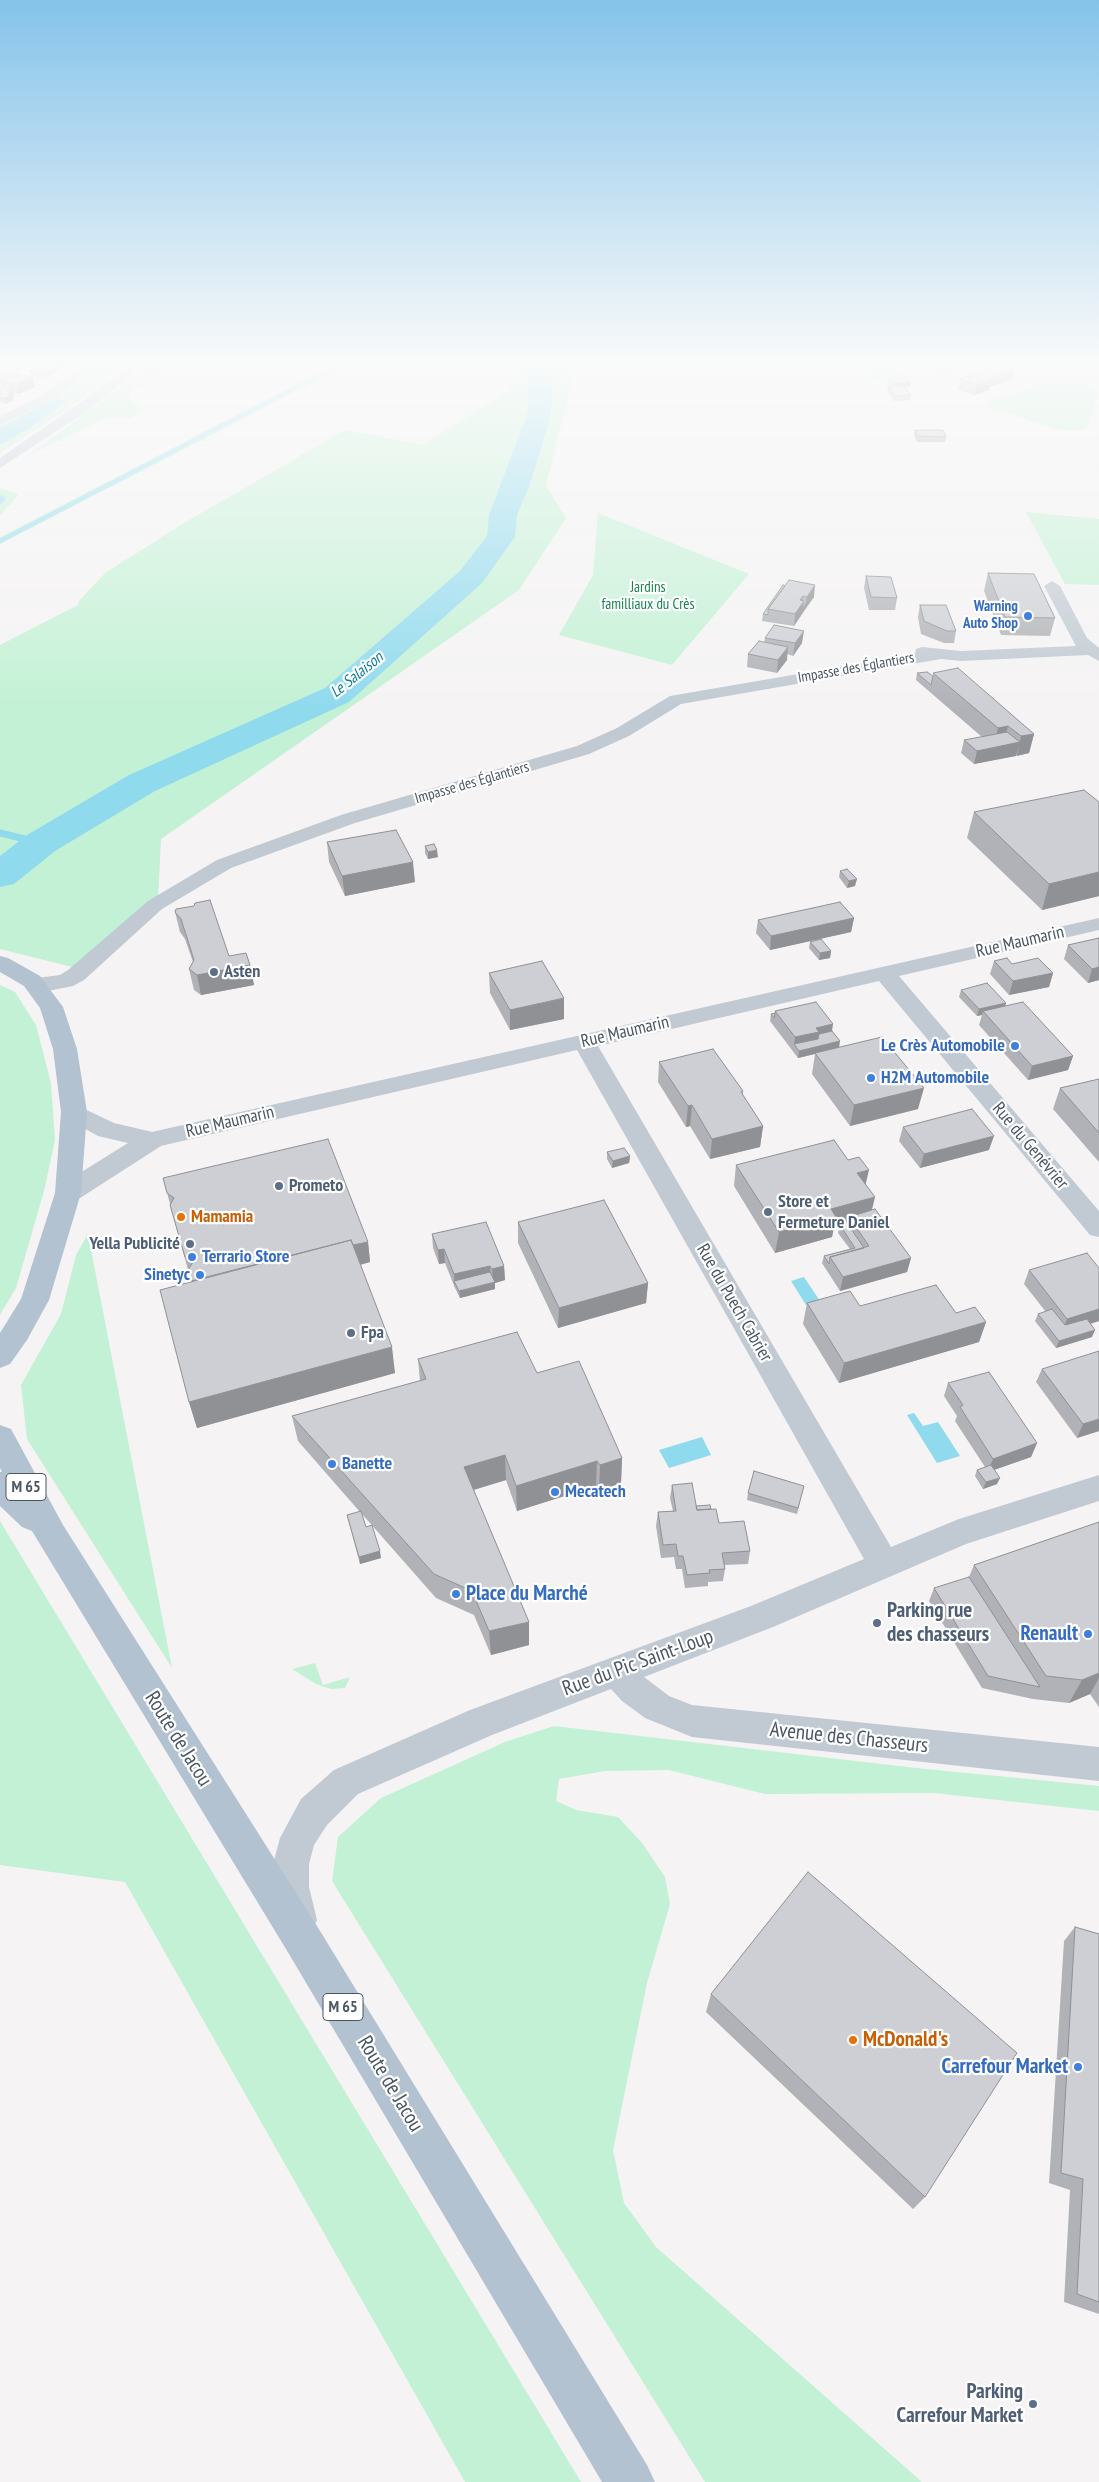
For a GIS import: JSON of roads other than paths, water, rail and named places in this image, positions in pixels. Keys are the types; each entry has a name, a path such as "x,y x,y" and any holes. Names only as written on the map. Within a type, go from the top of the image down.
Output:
{"main road":[{"path":"0,1356 17,1332 35,1300 68,1193 74,1112 65,1049 52,1007 38,986 6,966"},
{"name":"Route de Jacou","path":"0,1438 52,1535 302,1940 630,2482"},
{"name":"Route de Jacou","path":"0,1485 52,1535"}],"street":[{"path":"1052,586 1080,641 1095,653"},
{"name":"Impasse des Églantiers","path":"901,648 937,655"},
{"name":"Impasse des Églantiers","path":"38,986 45,982 65,981 76,974 155,905 224,864 348,819 583,750 623,732 676,700 937,655 1095,653"},
{"name":"Rue Maumarin","path":"152,1140 1099,924"},
{"name":"Rue du Genévrier","path":"884,973 1099,1228"},
{"name":"Rue du Puech Cabrier","path":"584,1042 884,1564"},
{"path":"74,1112 107,1130 152,1140"},
{"path":"68,1193 152,1140"},
{"name":"Rue du Pic Saint-Loup","path":"302,1940 290,1887 291,1864 298,1838 314,1812 346,1782 482,1722 761,1617 959,1532 1099,1488"},
{"name":"Avenue des Chasseurs","path":"616,1670 634,1690 657,1707 692,1721 1099,1764"}],"water":[{"path":"804,1277 820,1301 806,1305 791,1281"},
{"path":"914,1413 923,1426 938,1422 960,1456 937,1463 907,1415"},
{"path":"702,1437 711,1455 669,1468 659,1450"}],"waterway":[{"path":"0,541 122,478"},
{"name":"Le Salaison","path":"0,875 41,843 142,783 337,695 471,577 501,537 503,515 518,478"},
{"path":"0,497 3,499 0,502"},
{"path":"0,833 41,843"}],"place":[{"name":"Warning Auto Shop","path":"1028,616"},
{"name":"Asten","path":"214,972"},
{"name":"Le Crès Automobile","path":"1015,1046"},
{"name":"H2M Automobile","path":"871,1078"},
{"name":"Prometo","path":"279,1186"},
{"name":"Store et Fermeture Daniel","path":"768,1212"},
{"name":"Mamamia","path":"181,1217"},
{"name":"Yella Publicité","path":"190,1244"},
{"name":"Terrario Store","path":"192,1257"},
{"name":"Sinetyc","path":"200,1275"},
{"name":"Fpa","path":"351,1333"},
{"name":"Banette","path":"332,1464"},
{"name":"Mecatech","path":"555,1492"},
{"name":"Place du Marché","path":"456,1594"},
{"name":"Parking rue des chasseurs","path":"877,1623"},
{"name":"Renault","path":"1088,1634"},
{"name":"McDonald's","path":"853,2040"},
{"name":"Carrefour Market","path":"1078,2067"},
{"name":"Parking Carrefour Market","path":"1033,2404"}],"park label":[{"name":"Jardins familliaux du Crès","path":"648,596"}]}
